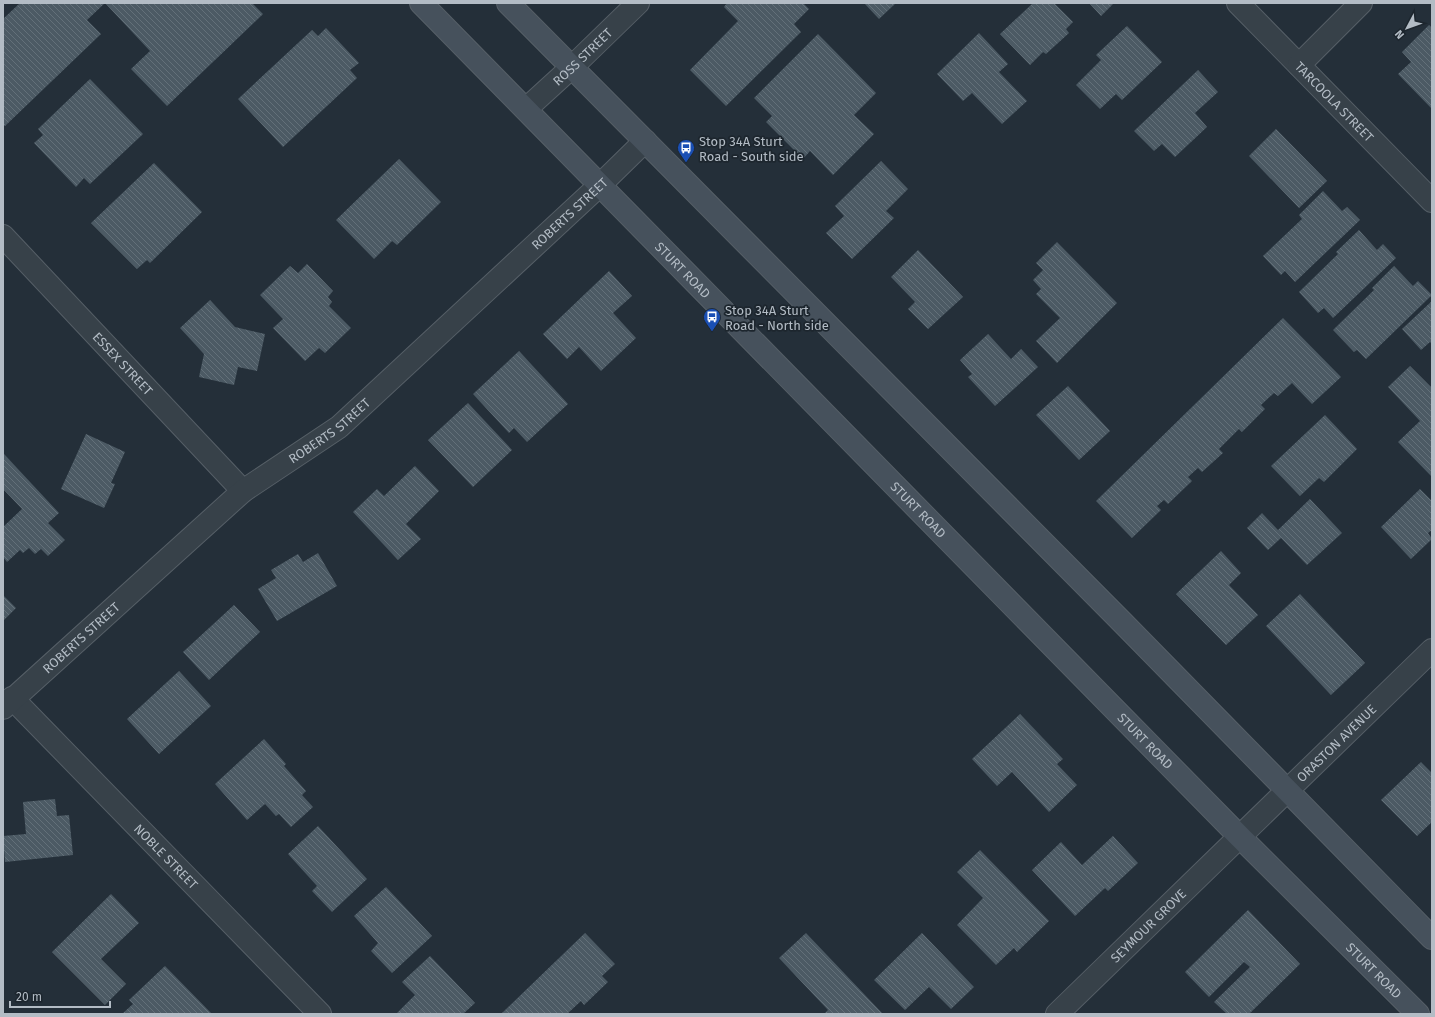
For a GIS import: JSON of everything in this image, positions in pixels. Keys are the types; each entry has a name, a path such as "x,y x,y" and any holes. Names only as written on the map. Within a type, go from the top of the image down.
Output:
{"main road":[{"name":"STURT ROAD","path":"421,3 1240,837 1418,1014"},
{"path":"508,3 1288,790 1432,938"}],"street":[{"name":"ROSS STREET","path":"526,109 638,3"},
{"name":"TARCOOLA STREET","path":"1238,3 1432,201"},
{"path":"1298,65 1361,3"},
{"name":"ROBERTS STREET","path":"8,703 244,491 339,427 600,185 645,141"},
{"name":"ESSEX STREET","path":"3,236 244,491"},
{"name":"ORASTON AVENUE","path":"1240,837 1432,650"},
{"name":"NOBLE STREET","path":"8,703 320,1014"},
{"name":"SEYMOUR GROVE","path":"1057,1014 1240,837"}],"building":[{"path":"20,3 105,3 87,20 101,34 5,126 3,125 3,19"},
{"path":"105,3 252,3 263,14 167,106 131,69 150,51"},
{"path":"727,3 803,3 809,9 794,24 801,32 726,106 690,70 738,21 724,7"},
{"path":"864,3 896,3 879,19"},
{"path":"1033,3 1056,3 1055,4 1073,22 1066,29 1069,33 1046,54 1043,52 1030,65 1000,34"},
{"path":"1089,3 1114,3 1101,16"},
{"path":"1429,25 1432,28 1432,109 1398,74 1411,62 1402,52"},
{"path":"1127,26 1162,62 1122,100 1116,94 1100,109 1076,85 1101,60 1096,55"},
{"path":"326,28 359,63 350,70 357,78 283,147 238,99 312,30 318,36"},
{"path":"979,33 1008,64 999,72 1027,101 1002,124 972,93 963,101 937,74"},
{"path":"818,34 876,93 854,115 874,134 833,175 810,151 803,159 766,122 772,116 754,98"},
{"path":"1198,70 1218,92 1195,113 1207,127 1175,157 1162,144 1154,151 1134,131"},
{"path":"90,79 143,134 90,184 84,178 76,187 34,143 43,135 38,129"},
{"path":"1276,129 1327,181 1299,208 1249,156"},
{"path":"399,159 441,202 397,245 392,241 374,259 336,220"},
{"path":"881,161 908,189 886,211 894,218 852,259 826,233 844,216 835,206"},
{"path":"154,163 202,212 150,263 147,260 137,269 91,223"},
{"path":"1323,191 1342,211 1347,207 1360,220 1295,282 1285,271 1281,275 1263,256 1302,219 1299,215"},
{"path":"1359,230 1377,250 1383,244 1396,258 1333,318 1324,308 1318,313 1299,292 1338,254 1336,252"},
{"path":"1057,242 1117,303 1057,363 1036,341 1060,318 1036,294 1041,289 1033,280 1043,270 1036,263"},
{"path":"918,250 963,297 928,329 908,309 915,302 891,277"},
{"path":"307,264 333,291 328,297 332,302 329,306 351,328 325,353 319,348 305,361 273,328 283,319 260,295 290,266 298,273"},
{"path":"1394,266 1413,286 1418,281 1432,295 1366,359 1357,350 1354,352 1333,330 1374,290 1372,288"},
{"path":"609,271 632,296 613,313 636,338 601,371 579,347 567,359 543,334"},
{"path":"210,300 235,327 265,334 257,371 238,367 234,385 199,377 204,354 180,328"},
{"path":"1432,301 1432,344 1430,342 1421,350 1402,329"},
{"path":"1283,318 1341,377 1312,404 1292,383 1278,396 1274,393 1261,405 1265,409 1242,432 1239,429 1219,449 1223,453 1202,472 1198,468 1188,477 1192,481 1168,504 1164,500 1157,506 1161,510 1132,538 1096,501"},
{"path":"988,334 1011,359 1021,349 1038,367 995,406 968,377 972,374 960,360"},
{"path":"519,351 568,404 527,442 514,428 509,433 473,394"},
{"path":"1410,366 1432,388 1432,477 1398,442 1420,421 1388,387"},
{"path":"1068,386 1110,431 1079,460 1036,415"},
{"path":"468,403 512,450 473,487 428,440"},
{"path":"1325,415 1357,449 1324,482 1319,478 1300,496 1271,466"},
{"path":"86,434 125,452 111,483 115,484 104,508 61,489"},
{"path":"3,453 59,513 48,523 65,540 48,556 41,549 35,554 29,548 23,553 20,550 7,562 3,557 3,527 22,509 3,489"},
{"path":"415,466 439,491 406,524 421,539 398,560 353,512 377,489 384,496"},
{"path":"1420,489 1432,501 1432,530 1428,533 1432,539 1411,559 1381,527"},
{"path":"1310,499 1342,533 1307,565 1281,538 1268,550 1247,528 1262,513 1278,530"},
{"path":"1221,551 1241,573 1229,585 1258,615 1226,645 1176,594"},
{"path":"318,553 337,586 277,621 258,589 276,578 271,570 298,554 303,562"},
{"path":"1300,594 1365,663 1331,695 1266,626"},
{"path":"3,595 16,608 3,621"},
{"path":"234,605 260,632 209,680 183,652"},
{"path":"179,671 211,706 159,754 127,719"},
{"path":"1020,714 1063,759 1057,764 1077,785 1049,812 1012,772 997,786 972,759"},
{"path":"264,739 286,764 284,766 306,791 302,795 313,807 291,827 279,814 276,816 265,804 247,820 215,784"},
{"path":"1421,762 1432,773 1432,822 1417,836 1381,800"},
{"path":"55,799 57,816 69,815 73,855 5,862 3,836 26,834 23,802"},
{"path":"318,826 367,879 332,912 312,891 317,886 288,854"},
{"path":"1113,836 1138,863 1108,891 1105,888 1075,916 1032,870 1061,842 1082,865"},
{"path":"980,850 1049,921 1017,952 1014,948 996,965 957,925 983,898 957,872"},
{"path":"386,887 432,936 392,973 371,951 378,943 354,916"},
{"path":"111,894 139,923 101,959 126,984 105,1005 52,952"},
{"path":"1248,910 1300,964 1249,1014 1227,1014 1214,1002 1250,967 1244,962 1209,997 1185,972"},
{"path":"585,933 615,964 602,976 608,982 584,1005 581,1001 567,1014 501,1014"},
{"path":"806,933 883,1014 824,1014 828,1010 779,958"},
{"path":"922,933 974,987 951,1009 929,987 905,1010 874,980"},
{"path":"430,956 475,1003 463,1014 397,1013 415,995 402,982"},
{"path":"165,966 212,1014 122,1014 133,1004 129,1000"}],"place":[{"name":"Stop 34A Sturt Road - South side","path":"686,163"},
{"name":"Stop 34A Sturt Road - North side","path":"712,332"}]}
